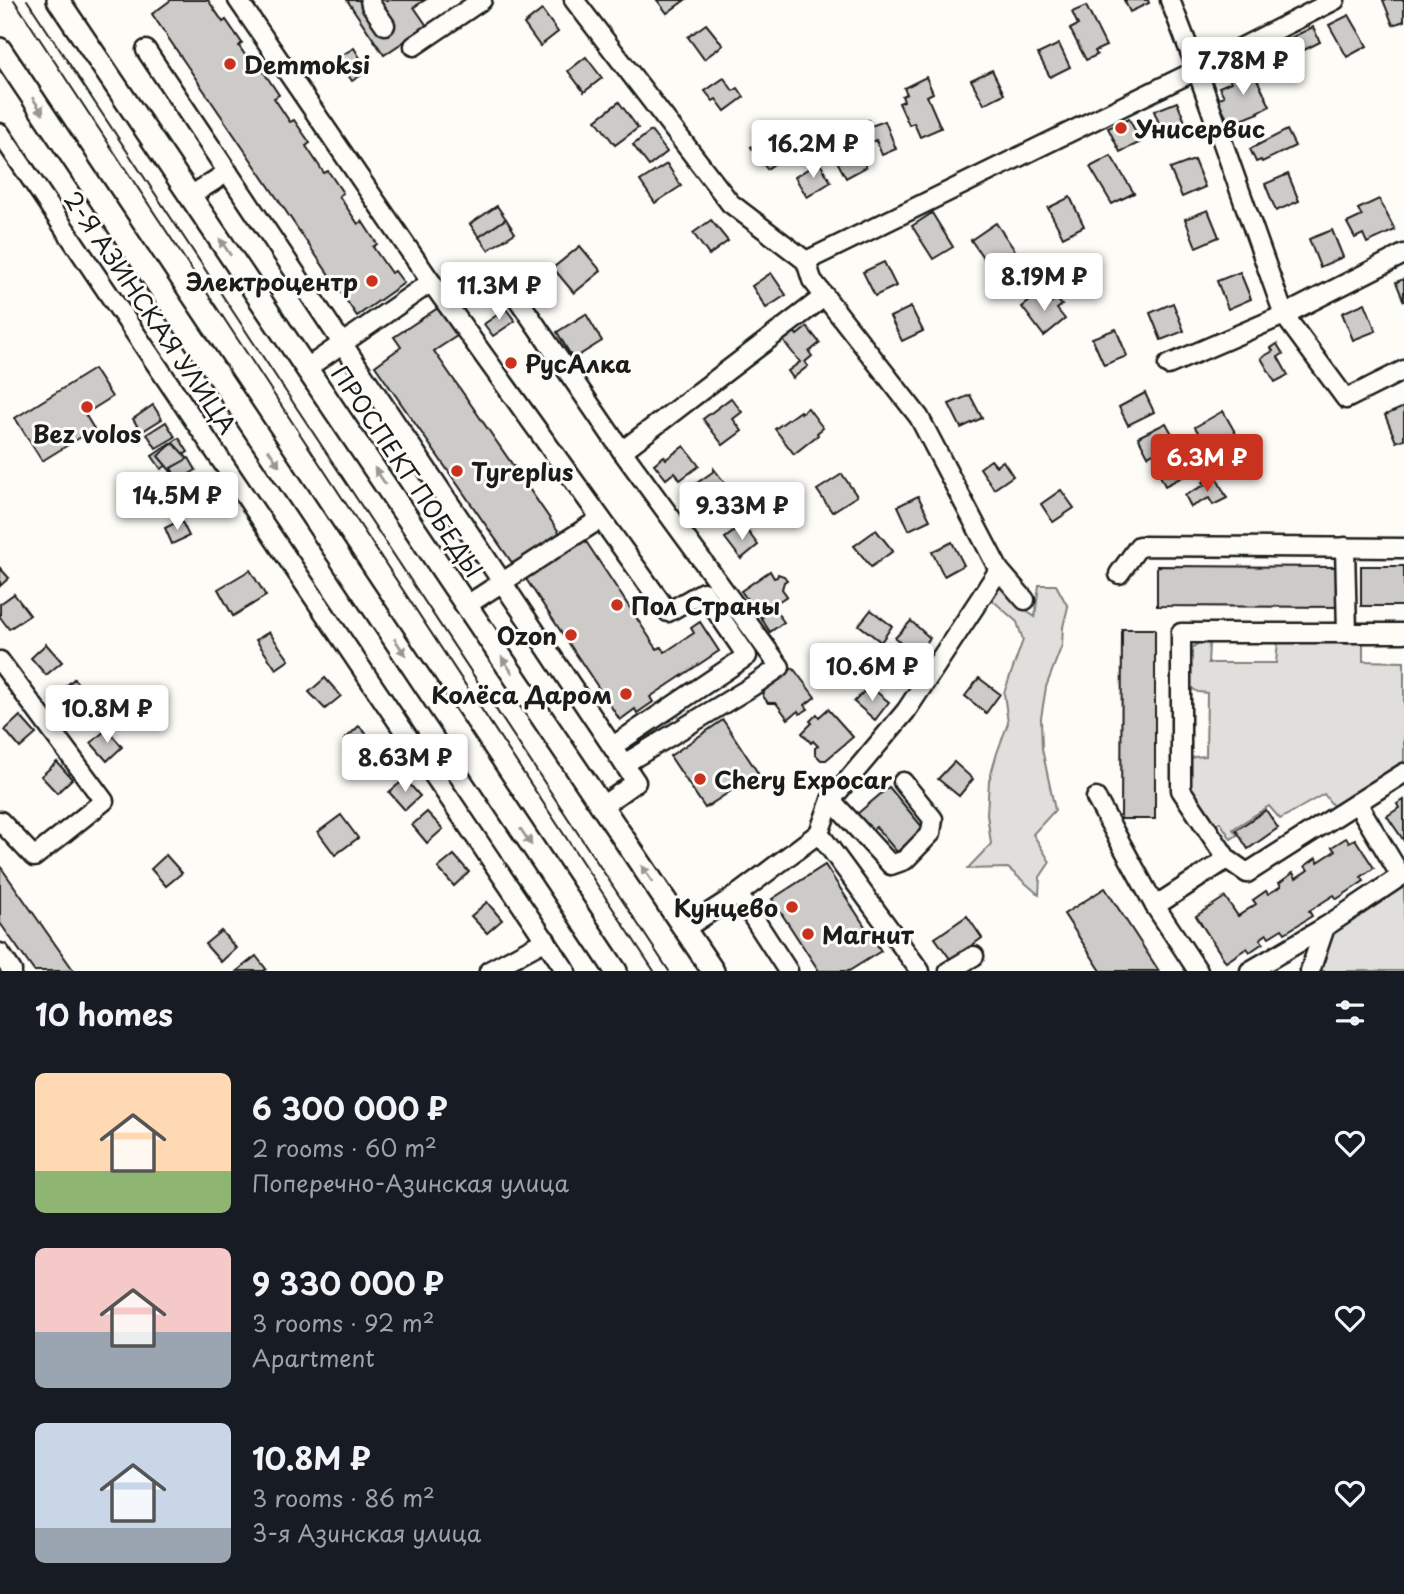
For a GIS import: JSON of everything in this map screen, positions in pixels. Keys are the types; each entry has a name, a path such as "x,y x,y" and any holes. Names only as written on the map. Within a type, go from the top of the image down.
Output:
{"main road":[{"name":"ПРОСПЕКТ ПОБЕДЫ","path":"58,0 713,971"},
{"path":"0,50 616,971"}],"street":[{"path":"238,0 431,282 668,612 703,592 747,656 613,746"},
{"path":"370,0 386,25"},
{"path":"414,46 482,0"},
{"path":"574,0 730,203 806,261 812,279 919,416 999,570 1025,600"},
{"path":"1170,0 1284,315 1346,399 1404,370"},
{"path":"806,261 1335,0"},
{"path":"146,50 636,782 602,806"},
{"name":"2-Я АЗИНСКАЯ УЛИЦА","path":"0,133 566,971"},
{"path":"190,196 228,172"},
{"path":"1168,365 1284,315 1404,254"},
{"path":"307,368 431,282"},
{"path":"511,289 622,451 780,667 624,764"},
{"path":"622,451 825,296"},
{"path":"467,605 600,519"},
{"path":"1119,574 1139,546 1404,548"},
{"path":"1345,547 1347,632"},
{"path":"684,929 738,894 819,833 831,800 906,711 999,570"},
{"path":"1404,633 1181,633 1181,790 1227,859 1247,873 1404,774"},
{"path":"0,661 104,801 34,857 0,821"},
{"path":"831,800 891,865 905,860 932,833 933,819 903,782"},
{"path":"1096,798 1155,906 1198,971"},
{"path":"1250,971 1325,927 1403,875 1357,803"},
{"path":"819,833 920,971"},
{"path":"1155,906 1227,859"},
{"path":"738,894 788,971"},
{"path":"1310,971 1325,927"},
{"path":"489,971 546,940"},
{"path":"0,953 12,971"},
{"path":"949,971 974,956"}],"shaded area":[{"path":"1002,585 1017,594 1028,612 1035,617 1039,585 1056,585 1068,607 1062,645 1046,687 1041,718 1042,749 1055,810 1033,834 1050,862 1040,877 1039,895 1008,868 967,869 991,844 987,814 989,781 1008,723 1004,693 1023,640 1017,622 990,598"},
{"path":"1203,640 1209,644 1208,663 1276,663 1278,641 1363,640 1363,661 1404,662 1404,761 1333,806 1324,794 1280,819 1269,806 1233,829 1237,835 1231,839 1220,822 1214,825 1188,785 1187,762 1194,757 1206,756 1207,693 1190,687 1189,650"},
{"path":"1404,887 1404,971 1320,971 1332,934"}],"building":[{"path":"171,0 208,0 223,22 226,20 242,43 239,46 256,71 261,68 279,95 274,98 290,122 294,120 310,143 306,146 324,173 328,171 343,193 339,196 358,224 362,221 377,244 373,247 391,273 395,271 404,283 357,316 152,14"},
{"path":"347,0 425,0 414,7 427,26 384,55"},
{"path":"657,0 685,0 667,13"},
{"path":"1124,0 1148,0 1149,3 1130,12"},
{"path":"1383,0 1404,0 1404,21 1393,25"},
{"path":"1086,6 1106,46 1095,51 1097,55 1086,60 1070,29 1078,25 1072,12"},
{"path":"542,10 558,32 540,46 524,24"},
{"path":"1349,15 1367,46 1347,57 1329,25"},
{"path":"706,24 723,45 704,59 688,37"},
{"path":"1313,27 1320,42 1296,54 1303,73 1291,77 1289,70 1282,72 1274,53 1284,48 1282,42"},
{"path":"1059,44 1070,67 1050,77 1038,54"},
{"path":"354,48 368,71 352,81 337,58"},
{"path":"586,57 602,78 584,92 568,71"},
{"path":"992,70 1004,94 984,104 971,80"},
{"path":"1238,71 1241,77 1253,71 1270,106 1236,122 1233,116 1227,119 1218,99 1224,96 1219,87 1231,82 1228,76"},
{"path":"926,77 933,93 927,96 941,128 920,137 914,123 909,125 899,103 904,101 902,96 907,94 904,88"},
{"path":"724,78 733,91 738,88 744,97 725,111 716,99 713,101 705,91"},
{"path":"619,102 638,128 615,145 596,120"},
{"path":"1177,102 1188,129 1165,138 1154,111"},
{"path":"1129,119 1141,142 1120,152 1108,128"},
{"path":"868,120 871,126 885,121 896,149 882,155 876,140 865,145 860,131 866,129 864,122"},
{"path":"1287,130 1295,146 1262,162 1256,162 1250,149"},
{"path":"651,131 667,152 649,166 633,145"},
{"path":"769,134 786,155 767,169 751,147"},
{"path":"854,144 866,167 846,178 833,154"},
{"path":"1111,156 1134,193 1112,204 1090,167"},
{"path":"1194,160 1205,187 1182,197 1170,169"},
{"path":"819,162 831,182 807,197 795,177"},
{"path":"667,164 681,186 655,203 640,181"},
{"path":"1288,174 1299,201 1276,211 1265,184"},
{"path":"1070,197 1084,226 1063,237 1048,208"},
{"path":"1379,199 1395,230 1367,243 1363,234 1355,238 1347,223 1362,216 1358,209"},
{"path":"497,206 506,219 479,237 470,224"},
{"path":"1208,210 1219,237 1196,247 1185,219"},
{"path":"932,213 953,247 933,259 912,226"},
{"path":"506,219 515,233 488,250 479,237"},
{"path":"711,220 728,241 709,255 693,233"},
{"path":"996,223 1016,252 991,269 971,240"},
{"path":"1332,230 1343,257 1320,267 1309,239"},
{"path":"580,246 601,271 574,293 553,268"},
{"path":"884,262 896,286 875,296 863,272"},
{"path":"1240,272 1251,299 1228,309 1217,281"},
{"path":"771,273 786,295 766,308 752,286"},
{"path":"1404,279 1404,302 1396,282"},
{"path":"1043,291 1052,302 1056,298 1062,305 1057,309 1065,319 1044,336 1022,307"},
{"path":"1173,303 1184,331 1161,340 1150,313"},
{"path":"1365,303 1376,331 1353,340 1342,313"},
{"path":"911,307 923,331 902,341 890,317"},
{"path":"438,308 457,336 434,351 561,535 515,567 375,366 401,347 394,337"},
{"path":"506,309 515,321 493,336 484,324"},
{"path":"586,314 602,341 573,359 557,332"},
{"path":"807,327 820,343 809,352 812,356 805,362 808,366 793,378 788,371 800,362 781,338 792,329 797,335"},
{"path":"1116,329 1127,356 1104,365 1092,338"},
{"path":"1277,344 1283,354 1278,357 1288,375 1275,382 1261,358 1273,351 1271,348"},
{"path":"94,369 112,397 85,414 94,429 42,461 15,418"},
{"path":"1145,393 1154,412 1128,425 1119,407"},
{"path":"970,395 982,418 961,428 949,404"},
{"path":"731,398 742,412 733,419 742,431 723,445 703,419"},
{"path":"153,405 162,419 141,432 133,419"},
{"path":"1404,407 1404,439 1396,442 1385,415"},
{"path":"808,408 823,428 794,454 775,429"},
{"path":"1223,411 1240,441 1212,456 1195,427"},
{"path":"166,422 175,437 156,448 147,434"},
{"path":"1166,423 1176,441 1148,456 1138,437"},
{"path":"179,438 188,452 161,469 152,456"},
{"path":"173,443 189,460 173,474 158,456"},
{"path":"684,446 699,466 680,480 675,472 666,479 654,464"},
{"path":"1182,454 1192,472 1165,486 1156,467"},
{"path":"189,458 196,470 178,481 171,468"},
{"path":"991,460 996,466 1003,461 1013,476 994,489 980,468"},
{"path":"714,469 734,495 723,501 727,506 720,510 718,507 706,516 687,490"},
{"path":"842,474 857,496 832,512 817,490"},
{"path":"201,478 211,498 182,513 172,494"},
{"path":"1208,479 1210,482 1217,479 1227,498 1213,505 1209,498 1191,507 1185,495 1205,485 1203,482"},
{"path":"200,484 215,501 200,515 184,498"},
{"path":"1061,490 1074,508 1053,522 1041,504"},
{"path":"918,496 930,520 909,530 898,506"},
{"path":"181,520 189,536 172,544 165,528"},
{"path":"743,525 758,545 741,559 725,538"},
{"path":"876,530 893,551 871,567 854,546"},
{"path":"585,540 657,649 661,647 665,652 694,633 691,628 700,622 719,651 650,697 653,702 637,713 635,709 620,720 526,579"},
{"path":"952,542 964,565 944,576 932,552"},
{"path":"1157,566 1341,567 1341,607 1157,606"},
{"path":"1361,566 1404,566 1404,606 1361,606"},
{"path":"0,568 9,578 0,586"},
{"path":"250,570 266,596 233,616 218,589"},
{"path":"770,571 774,578 778,574 787,580 782,589 787,596 773,605 776,608 761,618 741,591"},
{"path":"14,594 30,615 9,629 0,617 0,604"},
{"path":"774,609 784,622 770,632 761,618"},
{"path":"871,610 892,626 881,642 859,625"},
{"path":"911,621 930,638 916,655 895,638"},
{"path":"1122,629 1155,629 1155,819 1121,819"},
{"path":"269,632 289,660 276,669 256,640"},
{"path":"46,644 62,662 46,675 31,658"},
{"path":"793,668 815,697 805,705 808,709 800,714 798,711 788,719 776,703 768,703 763,696 765,689"},
{"path":"325,678 341,696 325,709 309,692"},
{"path":"979,678 1000,694 986,713 965,696"},
{"path":"74,679 89,696 74,710 58,693"},
{"path":"869,686 889,702 875,720 854,702"},
{"path":"828,709 853,737 826,760 821,760 815,754 815,748 818,746 802,733 817,714 819,717"},
{"path":"20,716 36,734 20,748 5,730"},
{"path":"723,720 758,773 705,808 670,756"},
{"path":"359,726 375,743 359,757 344,740"},
{"path":"107,729 122,747 107,761 91,743"},
{"path":"57,762 72,779 57,793 41,776"},
{"path":"954,762 973,779 959,796 938,779"},
{"path":"405,779 420,796 405,810 389,792"},
{"path":"889,787 924,829 897,852 876,827 866,836 851,819"},
{"path":"1404,800 1404,841 1387,816 1399,808 1397,804"},
{"path":"1266,810 1278,828 1248,849 1236,830"},
{"path":"427,812 443,829 427,843 412,825"},
{"path":"341,815 358,838 335,855 318,832"},
{"path":"1346,838 1349,842 1355,839 1374,868 1361,877 1364,881 1337,899 1334,895 1309,911 1312,916 1285,933 1282,929 1269,937 1267,934 1260,939 1263,943 1250,952 1247,948 1226,962 1196,916 1225,897 1238,916 1256,904 1253,900 1266,891 1268,894 1281,886 1279,883 1293,873 1296,878 1308,870 1305,866 1316,858 1318,862 1335,851 1332,847"},
{"path":"166,855 182,873 166,886 151,869"},
{"path":"454,855 469,872 454,886 438,868"},
{"path":"825,865 881,951 849,971 819,971 772,899"},
{"path":"0,866 74,971 34,971 0,923"},
{"path":"1105,888 1159,971 1101,971 1064,914"},
{"path":"487,902 502,920 487,933 471,916"},
{"path":"967,916 982,938 951,960 935,938"},
{"path":"221,931 236,948 221,962 205,944"},
{"path":"256,956 266,969 264,971 237,971"}],"tram line":[{"path":"14,0 654,971"},
{"path":"27,0 669,971"}],"place":[{"name":"Demmoksi","path":"230,64"},
{"name":"Унисервис","path":"1121,128"},
{"name":"Электроцентр","path":"372,281"},
{"name":"РусАлка","path":"511,363"},
{"name":"Bez volos","path":"87,407"},
{"name":"Tyreplus","path":"457,471"},
{"name":"Пол Страны","path":"617,605"},
{"name":"Ozon","path":"571,635"},
{"name":"Колёса Даром","path":"626,694"},
{"name":"Chery Expocar","path":"700,779"},
{"name":"Кунцево","path":"792,907"},
{"name":"Магнит","path":"808,934"}]}
